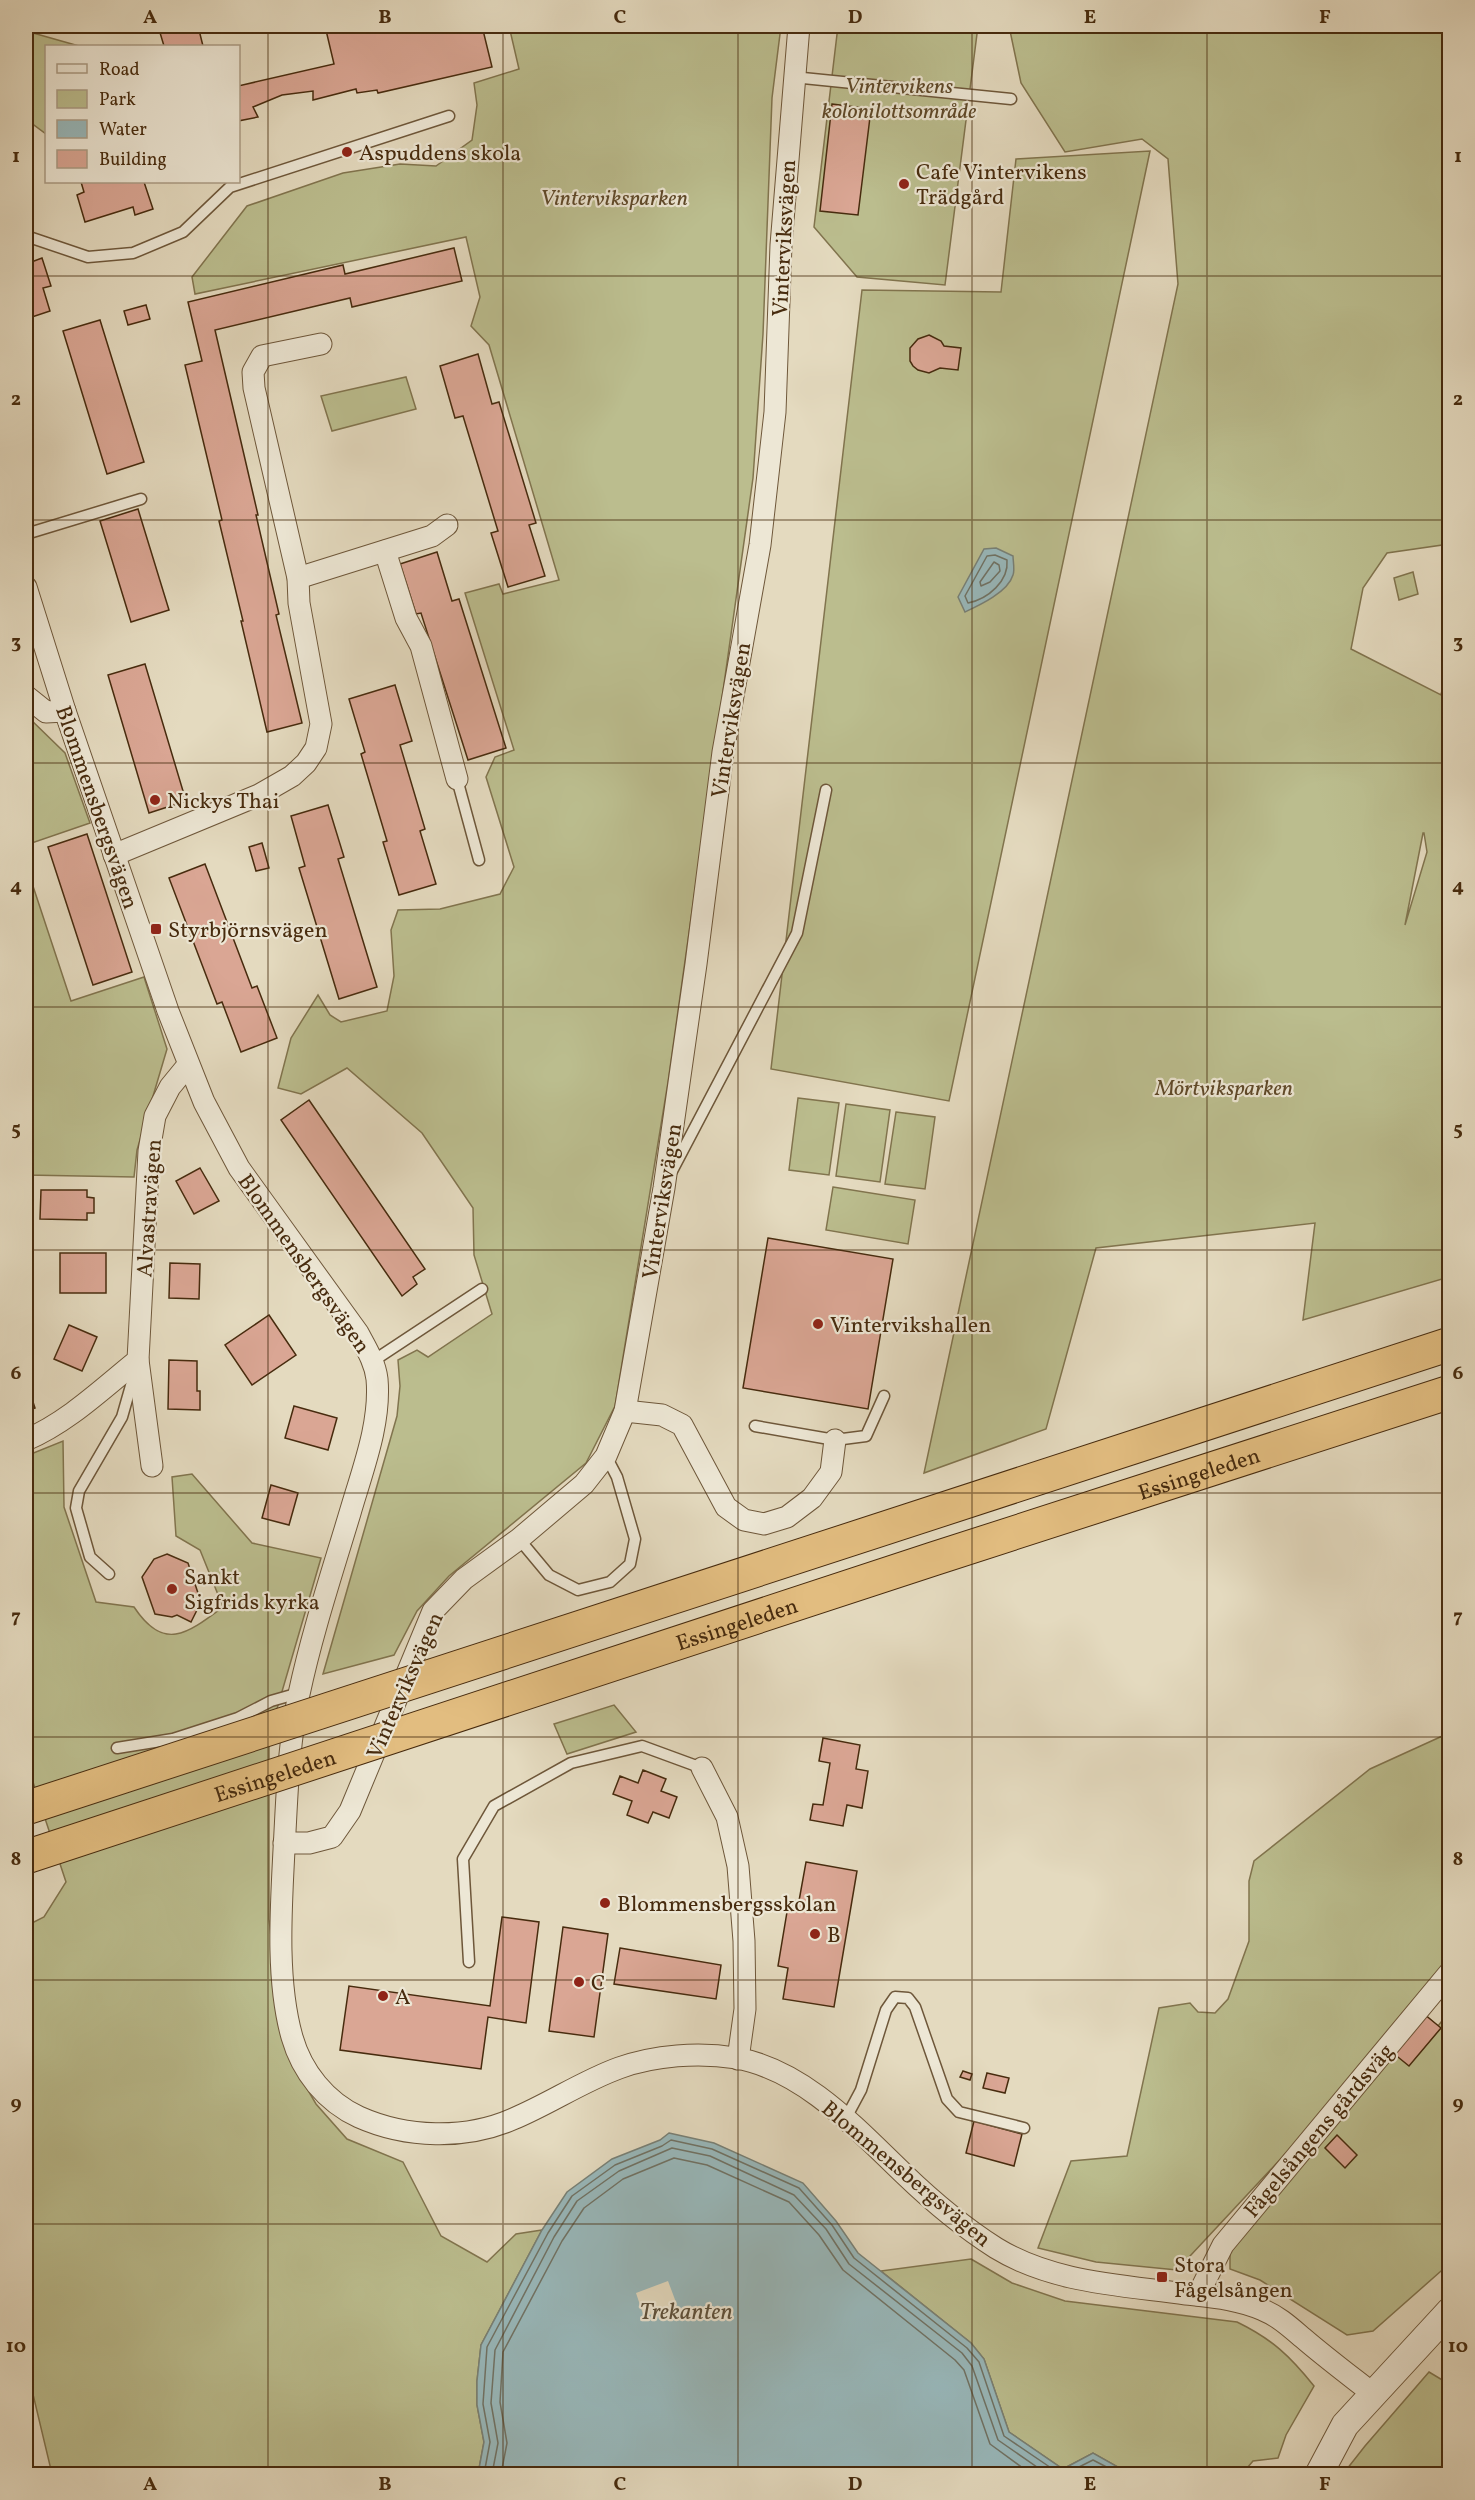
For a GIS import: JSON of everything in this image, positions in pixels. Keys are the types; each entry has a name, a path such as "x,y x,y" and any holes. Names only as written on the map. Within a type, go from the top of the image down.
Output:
{"highway":[{"name":"Essingeleden","path":"26,1808 1449,1344"},
{"name":"Essingeleden","path":"26,1857 1449,1392"}],"street":[{"name":"Vinterviksvägen","path":"284,1844 309,1843 332,1837 350,1811 432,1611 464,1579 519,1539 584,1484 606,1456 626,1411 664,1188 723,752 761,534 775,412 781,245 793,77 799,26"},
{"path":"114,855 259,795 292,776 306,763 316,748 321,724 299,603 298,578 254,388 253,372 262,356 321,344"},
{"path":"298,578 432,536 447,525"},
{"path":"385,551 406,618 421,646 457,779"},
{"name":"Blommensbergsvägen","path":"26,587 114,855 188,1065 204,1102 239,1168 358,1334 373,1361 377,1380 375,1414 368,1454 314,1632 299,1693 290,1744 284,1844 282,1943 285,1999 292,2038 306,2070 322,2092 354,2115 405,2131 450,2133 476,2131 508,2122 619,2068 660,2058 702,2056 738,2059 764,2067 805,2088 846,2118 931,2199 998,2250 1034,2268 1065,2277 1233,2300 1266,2311 1287,2324 1372,2393"},
{"path":"26,696 46,712 65,711"},
{"name":"Alvastravägen","path":"152,1466 138,1360 149,1151 155,1116 170,1086 188,1065"},
{"path":"26,1440 68,1417 138,1360"},
{"path":"626,1411 662,1415 682,1425 726,1507 744,1520 764,1524 787,1517 812,1498 831,1472 835,1440"},
{"path":"702,1768 727,1816 738,1866 744,1941 745,2009 738,2059"},
{"name":"Fågelsångens gårdsväg","path":"1198,2295 1223,2245 1449,1972"},
{"path":"1319,2475 1345,2425 1449,2311"}],"lane":[{"path":"793,77 1011,99"},
{"path":"26,236 88,257 133,252 183,232 230,187 449,116"},
{"path":"26,534 141,499"},
{"path":"457,779 479,860"},
{"path":"664,1188 797,933 826,790"},
{"path":"373,1361 482,1289"},
{"path":"109,1574 90,1557 76,1508 79,1491 122,1417 138,1360"},
{"path":"755,1426 835,1440 866,1436 885,1396"},
{"path":"519,1539 549,1575 578,1590 610,1582 630,1564 635,1539 617,1477 606,1456"},
{"path":"117,1748 173,1739 238,1718 271,1701 299,1693"},
{"path":"469,1962 463,1859 494,1806 571,1762 642,1746 702,1768"},
{"path":"846,2118 861,2090 886,2010 895,1997 908,1998 915,2007 947,2099 959,2112 1024,2128"}],"green space":[{"name":"Vinterviksparken","path":"509,26 781,26 772,98 763,334 753,478 668,1082 615,1406 586,1463 449,1576 417,1611 394,1655 323,1674 397,1416 400,1386 398,1360 417,1350 428,1357 492,1314 474,1255 473,1208 422,1133 347,1068 301,1094 278,1088 291,1038 318,995 330,1015 341,1022 387,1011 394,976 391,930 398,910 440,909 500,894 514,867 486,777 495,757 514,750 465,593 499,584 503,594 559,580 489,345 471,326 480,297 466,237 195,294 192,277 247,206 343,173 400,164 436,166 472,140 477,105 474,83 519,69"},
{"name":"Vintervikens kolonilottsområde","path":"838,26 978,26 945,285 857,277 814,227"},
{"name":"Mörtviksparken","path":"1009,26 1449,26 1449,544 1387,553 1363,588 1351,649 1441,695 1449,657 1449,1277 1303,1320 1315,1223 1096,1248 1046,1429 924,1473 1178,284 1168,159 1142,139 1065,152 1021,83","holes":["1423,833 1427,852 1405,925"]},
{"path":"26,31 75,45 45,45 45,133 26,119"},
{"path":"1150,151 949,1101 771,1069 862,290 1001,292 1016,159"},
{"path":"406,377 416,409 332,431 321,396"},
{"path":"1413,572 1418,594 1399,600 1394,578"},
{"path":"26,715 65,753 90,823 26,845"},
{"path":"26,865 71,1001 144,977 167,1049 137,1150 134,1177 26,1175"},
{"path":"798,1098 839,1103 829,1175 789,1170"},
{"path":"846,1104 890,1110 880,1182 836,1176"},
{"path":"896,1112 935,1117 925,1189 885,1184"},
{"path":"833,1187 915,1200 908,1244 826,1230"},
{"path":"63,1441 64,1507 96,1602 134,1607 156,1630 166,1634 187,1631 223,1607 200,1550 176,1536 172,1477 192,1474 252,1543 321,1558 269,1736 269,1919 277,1989 295,2068 316,2104 347,2139 403,2162 441,2236 487,2262 516,2234 542,2230 481,2345 477,2405 484,2442 478,2474 52,2474 26,2365 26,1926 44,1917 66,1882 28,1767 26,1767 26,1456"},
{"path":"614,1705 636,1732 567,1754 554,1724"},
{"path":"1449,1733 1449,1960 1328,2108 1177,2270 1096,2262 1038,2248 1071,2161 1127,2156 1159,2008 1190,2003 1198,2012 1215,2013 1228,1999 1249,1941 1249,1881 1254,1861 1370,1769"},
{"path":"1449,2012 1449,2264 1373,2331 1347,2335 1260,2280 1230,2269 1230,2246 1424,2014 1438,2026"},
{"path":"971,2259 1012,2283 1065,2301 1237,2322 1260,2335 1288,2357 1314,2386 1286,2435 1278,2458 1253,2461 1242,2474 1128,2474 1093,2453 1063,2469 1009,2432 984,2359 971,2343 881,2271"},
{"path":"1429,2372 1449,2384 1449,2474 1343,2474 1365,2446"}],"water":[{"path":"996,548 1013,556 1013,575 1000,592 965,612 958,597 984,549"},
{"name":"Trekanten","path":"669,2133 714,2143 803,2183 836,2221 858,2253 971,2343 984,2359 1009,2432 1063,2469 1093,2453 1128,2474 478,2474 484,2442 477,2405 481,2345 542,2230 567,2192 612,2159 660,2140"}],"pier":[{"path":"668,2281 677,2305 644,2317 636,2293"}],"building":[{"path":"158,26 198,26 203,45 164,45"},
{"path":"325,26 482,26 492,67 378,93 377,90 357,93 356,89 313,100 313,91 282,95 253,107 258,117 240,121 240,86 334,64"},
{"path":"832,104 871,109 858,215 820,211"},
{"path":"81,183 144,183 153,209 135,215 133,207 85,222 77,195 84,192"},
{"path":"454,248 462,281 352,307 350,298 215,330 258,515 256,515 279,614 276,615 302,723 267,732 219,521 222,520 185,365 202,361 188,302 343,265 345,274"},
{"path":"42,258 51,286 43,288 50,311 26,319 26,264"},
{"path":"146,305 150,319 128,325 124,311"},
{"path":"100,320 144,462 107,474 63,331"},
{"path":"929,335 941,341 944,346 961,348 958,370 940,368 929,373 913,366 910,361 910,348 918,339"},
{"path":"478,354 492,404 499,402 536,523 529,525 545,576 508,587 491,533 498,531 463,416 455,418 440,366"},
{"path":"138,509 169,610 131,622 100,521"},
{"path":"437,552 452,601 459,599 506,748 468,760 421,613 416,614 400,564"},
{"path":"145,664 186,801 149,813 108,675"},
{"path":"395,685 412,741 400,745 425,829 420,831 436,884 399,895 383,842 387,841 361,754 365,752 349,699"},
{"path":"328,805 344,857 338,859 377,987 339,999 299,868 305,866 291,816"},
{"path":"87,834 132,972 93,985 48,847"},
{"path":"262,843 269,868 256,871 249,847"},
{"path":"205,864 252,988 257,986 277,1038 241,1052 222,1002 217,1004 169,878"},
{"path":"309,1100 425,1269 413,1277 417,1284 402,1296 281,1120"},
{"path":"200,1168 219,1201 194,1214 176,1181"},
{"path":"41,1190 87,1190 87,1197 94,1198 94,1213 87,1213 87,1220 40,1219"},
{"name":"Vintervikshallen","path":"768,1238 893,1259 868,1409 743,1388"},
{"path":"60,1253 106,1253 106,1293 60,1293"},
{"path":"170,1263 200,1264 199,1299 169,1298"},
{"path":"269,1315 296,1355 252,1385 225,1345"},
{"path":"69,1325 97,1337 82,1371 54,1359"},
{"path":"169,1360 197,1361 197,1391 200,1391 200,1410 168,1409"},
{"path":"26,1381 35,1408 26,1411"},
{"path":"294,1406 337,1418 328,1450 285,1438"},
{"path":"271,1485 298,1493 289,1525 262,1518"},
{"name":"Sankt Sigfrids kyrka","path":"167,1554 188,1563 201,1602 191,1622 177,1615 172,1617 155,1614 142,1577 154,1559"},
{"path":"823,1738 860,1745 856,1769 868,1771 862,1808 847,1805 843,1826 810,1820 813,1804 823,1805 830,1763 819,1761"},
{"path":"643,1770 666,1779 661,1791 677,1797 669,1818 653,1812 648,1823 627,1815 632,1801 613,1794 620,1776 638,1783"},
{"name":"B","path":"806,1862 857,1871 834,2007 783,1999 788,1968 778,1966 789,1900 799,1901"},
{"name":"A","path":"502,1917 539,1922 526,2023 488,2017 481,2069 340,2050 349,1986 490,2006"},
{"name":"C","path":"563,1927 608,1934 594,2037 549,2031"},
{"path":"620,1948 721,1965 716,1999 614,1984"},
{"path":"1424,2014 1441,2028 1409,2066 1393,2053"},
{"path":"963,2071 972,2074 970,2080 960,2077"},
{"path":"987,2073 1009,2078 1005,2093 983,2088"},
{"path":"974,2121 1022,2134 1014,2166 966,2153"},
{"path":"1337,2135 1357,2155 1345,2168 1325,2148"}],"place":[{"name":"Aspuddens skola","path":"347,152"},
{"name":"Cafe Vintervikens Trädgård","path":"904,184"},
{"name":"Nickys Thai","path":"155,800"},
{"name":"Styrbjörnsvägen","path":"156,929"},
{"name":"Vintervikshallen","path":"818,1324"},
{"name":"Sankt Sigfrids kyrka","path":"172,1589"},
{"name":"Blommensbergsskolan","path":"605,1903"},
{"name":"B","path":"815,1934"},
{"name":"C","path":"579,1982"},
{"name":"A","path":"383,1996"},
{"name":"Stora Fågelsången","path":"1162,2277"}]}
